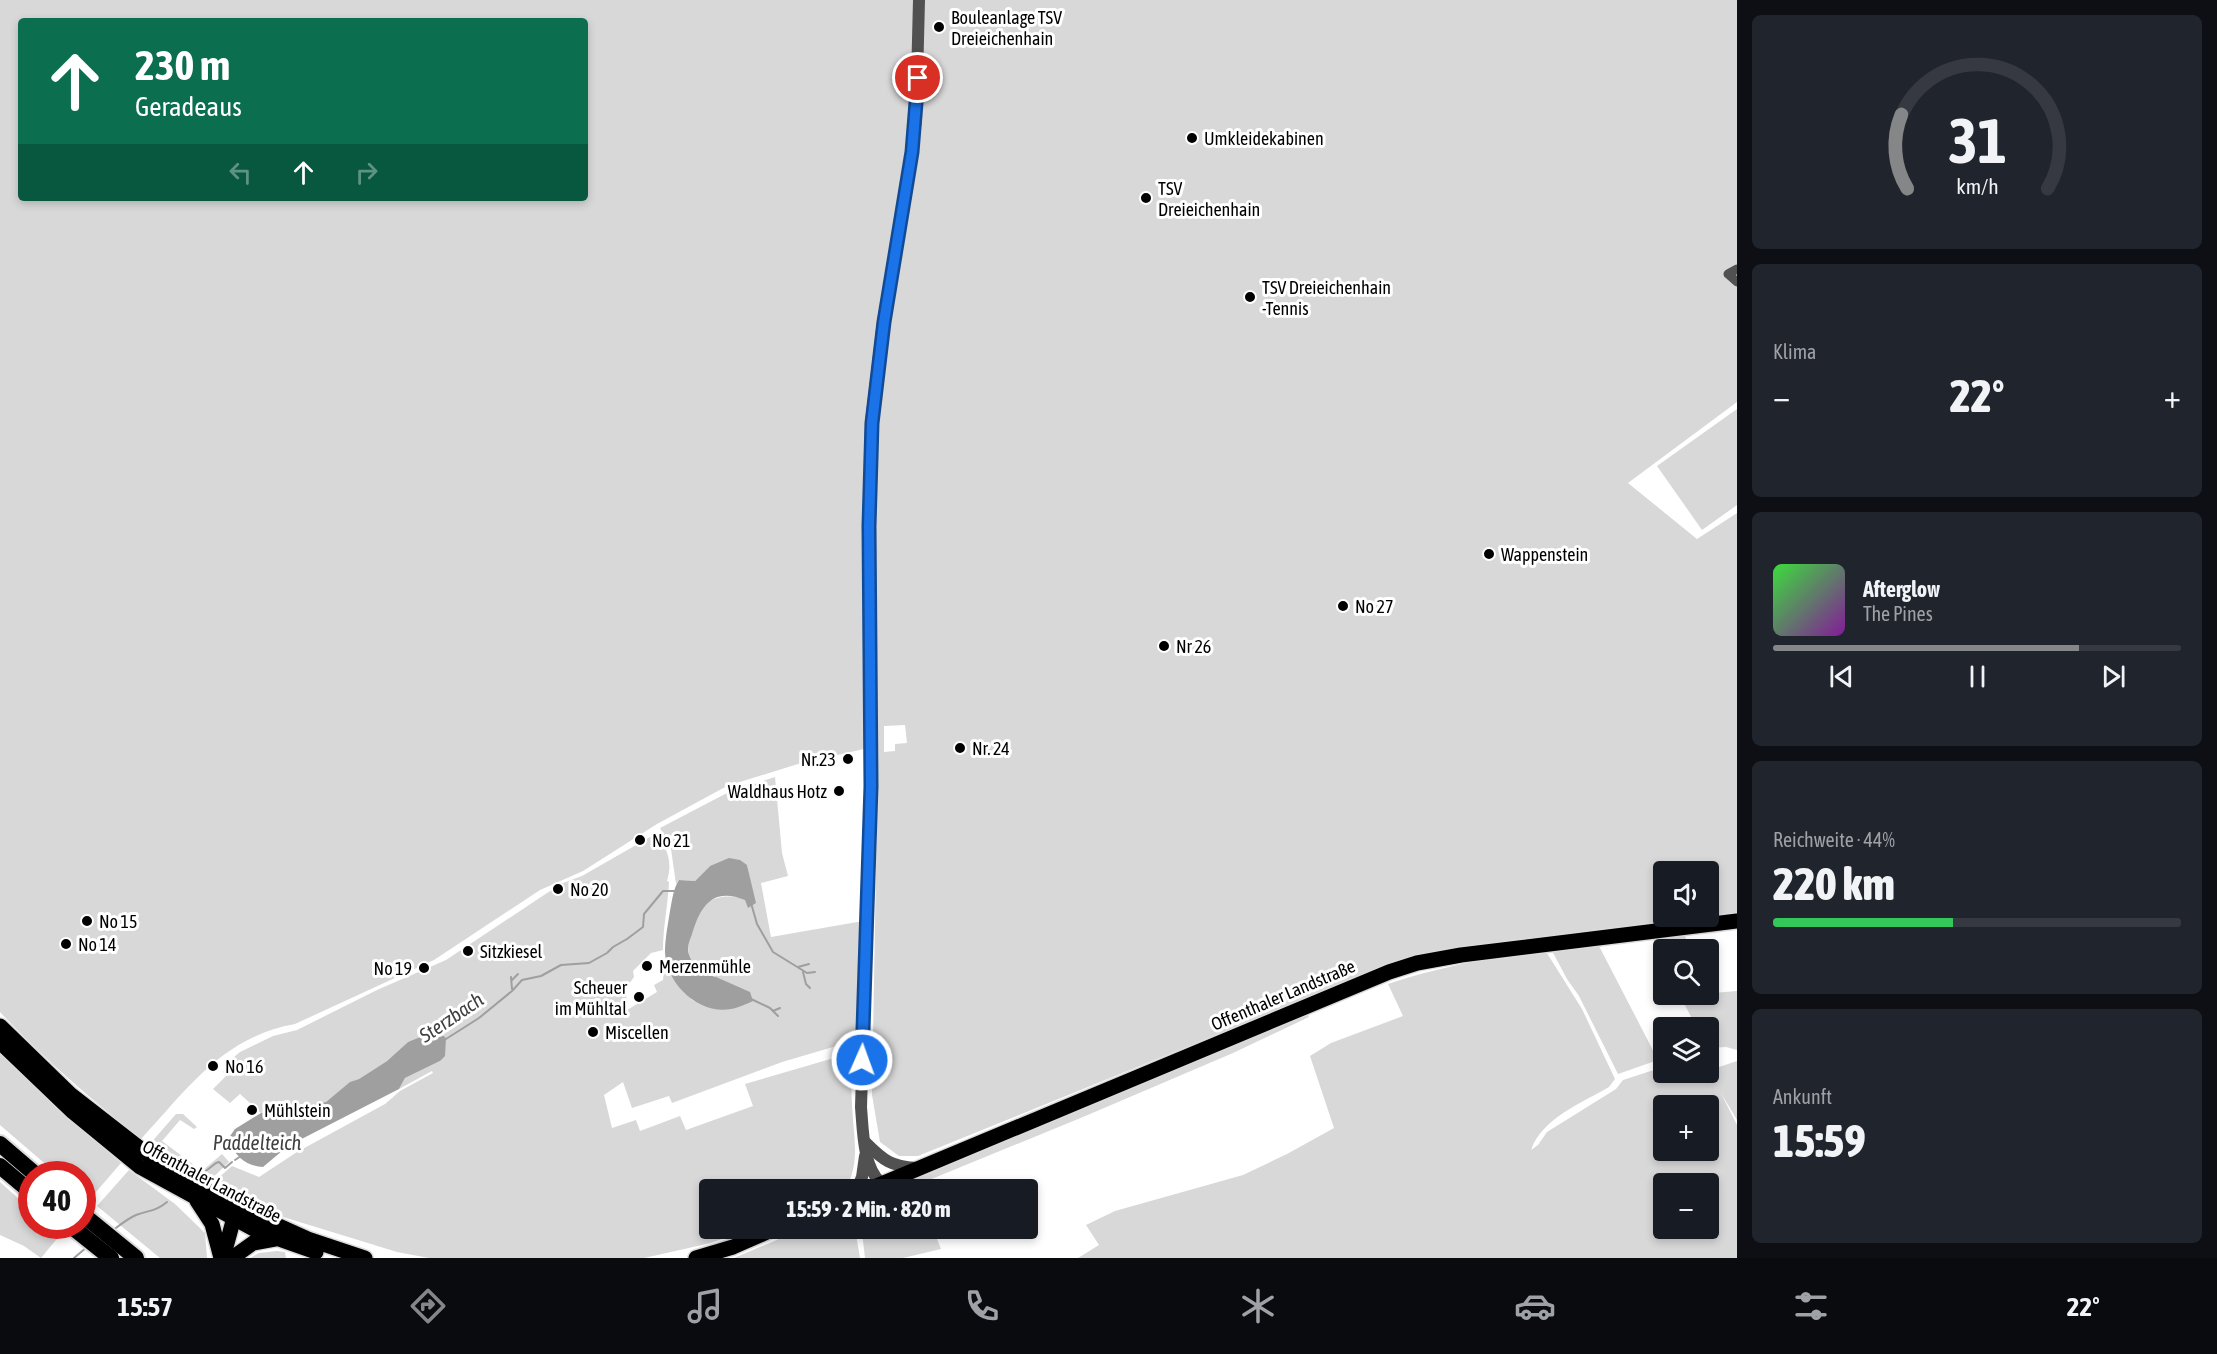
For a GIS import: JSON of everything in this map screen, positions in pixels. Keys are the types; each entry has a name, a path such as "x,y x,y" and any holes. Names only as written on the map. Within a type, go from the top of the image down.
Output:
{"highway":[{"path":"0,1144 20,1161"},
{"path":"0,1166 18,1182"},
{"path":"96,1225 136,1258"},
{"path":"87,1239 111,1258"}],"main road":[{"name":"Offenthaler Landstraße","path":"890,1179 1083,1101 1389,972 1417,963 1461,955 1737,921"},
{"name":"Offenthaler Landstraße","path":"0,1026 128,1149"},
{"name":"Offenthaler Landstraße","path":"0,1042 73,1112 128,1149 195,1199 365,1258"},
{"name":"Offenthaler Landstraße","path":"146,1162 236,1213 275,1239 339,1258"},
{"path":"195,1199 212,1224 222,1258"},
{"path":"222,1258 236,1213"},
{"path":"232,1258 253,1243 275,1239"},
{"path":"696,1258 751,1239"}],"street":[{"path":"860,1179 866,1143 861,1107 871,786 869,526 872,423 882,333 916,120 919,0"},
{"path":"1737,269 1728,274 1737,282"},
{"path":"866,1143 884,1160 900,1166 916,1168"},
{"path":"866,1143 879,1164 876,1179"}],"shaded area":[{"path":"0,0 1737,0 1737,402 1628,483 1697,539 1737,513 1737,914 1719,916 1719,861 1653,861 1653,924 1447,949 1401,960 918,1156 899,1156 880,1142 872,1095 878,754 864,749 798,764 727,786 657,824 583,871 540,890 434,960 295,1024 247,1040 209,1067 141,1139 68,1078 0,1012","holes":["905,725 907,743 895,744 895,751 884,752 884,726"]},
{"path":"1737,409 1737,505 1702,530 1657,466"},
{"path":"775,777 782,853 788,876 761,883 771,937 863,921 857,1040 782,1062 672,1103 669,1096 632,1108 623,1082 604,1095 612,1128 636,1120 640,1131 680,1116 686,1130 753,1106 745,1084 851,1053 855,1158 850,1179 699,1179 699,1239 722,1239 644,1258 429,1258 397,1252 280,1216 240,1200 216,1180 232,1166 259,1177 297,1152 385,1104 400,1091 433,1073 432,1071 399,1089 405,1078 440,1061 446,1039 440,1033 408,1042 387,1061 350,1083 326,1102 261,1113 240,1094 230,1103 213,1089 226,1076 223,1072 228,1062 240,1052 273,1036 297,1030 377,990 446,960 563,883 582,876 657,833 666,850 669,862 663,950 651,953 633,971 634,977 626,988 627,1010 657,992 654,985 663,980 665,960 671,975 692,1000 712,1008 715,976 700,973 693,963 688,950 690,936 706,902 720,897 731,897 755,903 747,865 710,866 695,881 679,880 676,884 671,849 660,828 727,793"},
{"path":"1685,936 1686,939 1653,939"},
{"path":"1599,946 1653,1050 1653,1062 1618,1074 1579,996 1551,949"},
{"path":"1545,950 1582,1009 1615,1079 1609,1087 1553,1120 1536,1139 1531,1150 1538,1145 1547,1132 1616,1089 1623,1080 1653,1070 1653,1083 1719,1083 1719,1067 1737,1061 1737,1120 1721,1093 1737,1125 1737,1258 1078,1258 1099,1245 1086,1225 1115,1211 1243,1175 1334,1128 1310,1056 1331,1043 1403,1016 1388,984 1485,959"},
{"path":"1737,991 1737,1050 1719,1047 1719,1017 1691,1017 1685,1005 1719,1005 1719,992"},
{"path":"1307,1013 1309,1017 1233,1053 1083,1117 932,1179 915,1179"},
{"path":"0,1052 56,1107 121,1163 96,1192 96,1161 42,1161 0,1125"},
{"path":"176,1114 183,1114 197,1127 194,1129 180,1120 162,1141 202,1171 222,1154 229,1162 206,1184 149,1145"},
{"path":"129,1170 175,1204 205,1233 207,1258 160,1258 97,1206"},
{"path":"0,1182 18,1198 18,1239 57,1239 41,1258 24,1246 0,1235"},
{"path":"779,1239 857,1239 860,1258 734,1258"},
{"path":"863,1239 937,1239 941,1249 903,1258 865,1258"},
{"path":"285,1252 286,1258 250,1258 259,1253"}],"water":[{"path":"729,858 740,860 747,865 756,903 748,908 745,900 724,896 710,901 700,915 688,948 691,959 701,973 750,992 753,1001 742,1006 719,1010 696,1002 678,986 667,964 665,947 672,899 679,880 695,881 710,866"},
{"name":"Paddelteich","path":"433,1032 440,1033 446,1038 445,1056 440,1061 405,1078 399,1089 288,1146 263,1167 243,1160 229,1143 228,1139 235,1129 261,1113 326,1102 350,1082 359,1079 387,1061 408,1042"}],"waterway":[{"name":"Sterzbach","path":"446,1039 479,1018 522,980 541,976 561,965 589,963 607,953 643,927 644,914 663,891 676,891"},
{"path":"751,903 757,924 773,952 807,973 815,972"},
{"path":"798,967 809,964"},
{"path":"803,972 806,984 810,988"},
{"path":"512,980 518,974"},
{"path":"511,977 512,989"},
{"path":"751,999 770,1008 778,1016"},
{"path":"773,1011 780,1008"},
{"name":"Sterzbach","path":"235,1160 241,1156"},
{"name":"Sterzbach","path":"197,1178 216,1163 219,1162 225,1168 232,1162"},
{"name":"Sterzbach","path":"112,1231 133,1217 167,1202"},
{"name":"Sterzbach","path":"74,1258 87,1247"}],"place":[{"name":"Bouleanlage TSV Dreieichenhain","path":"939,27"},
{"name":"Umkleidekabinen","path":"1192,138"},
{"name":"TSV Dreieichenhain","path":"1146,198"},
{"name":"TSV Dreieichenhain -Tennis","path":"1250,297"},
{"name":"Wappenstein","path":"1489,554"},
{"name":"No 27","path":"1343,606"},
{"name":"Nr 26","path":"1164,646"},
{"name":"Nr. 24","path":"960,748"},
{"name":"Nr.23","path":"848,759"},
{"name":"Waldhaus Hotz","path":"839,791"},
{"name":"No 21","path":"640,840"},
{"name":"No 20","path":"558,889"},
{"name":"No 15","path":"87,921"},
{"name":"No 14","path":"66,944"},
{"name":"Sitzkiesel","path":"468,951"},
{"name":"Merzenmühle","path":"647,966"},
{"name":"No 19","path":"424,968"},
{"name":"Scheuer im Mühltal","path":"639,997"},
{"name":"Miscellen","path":"593,1032"},
{"name":"No 16","path":"213,1066"},
{"name":"Mühlstein","path":"252,1110"}],"route":[{"path":"862,1060 871,786 869,526 872,423 876,376 912,152 918,78"}]}
